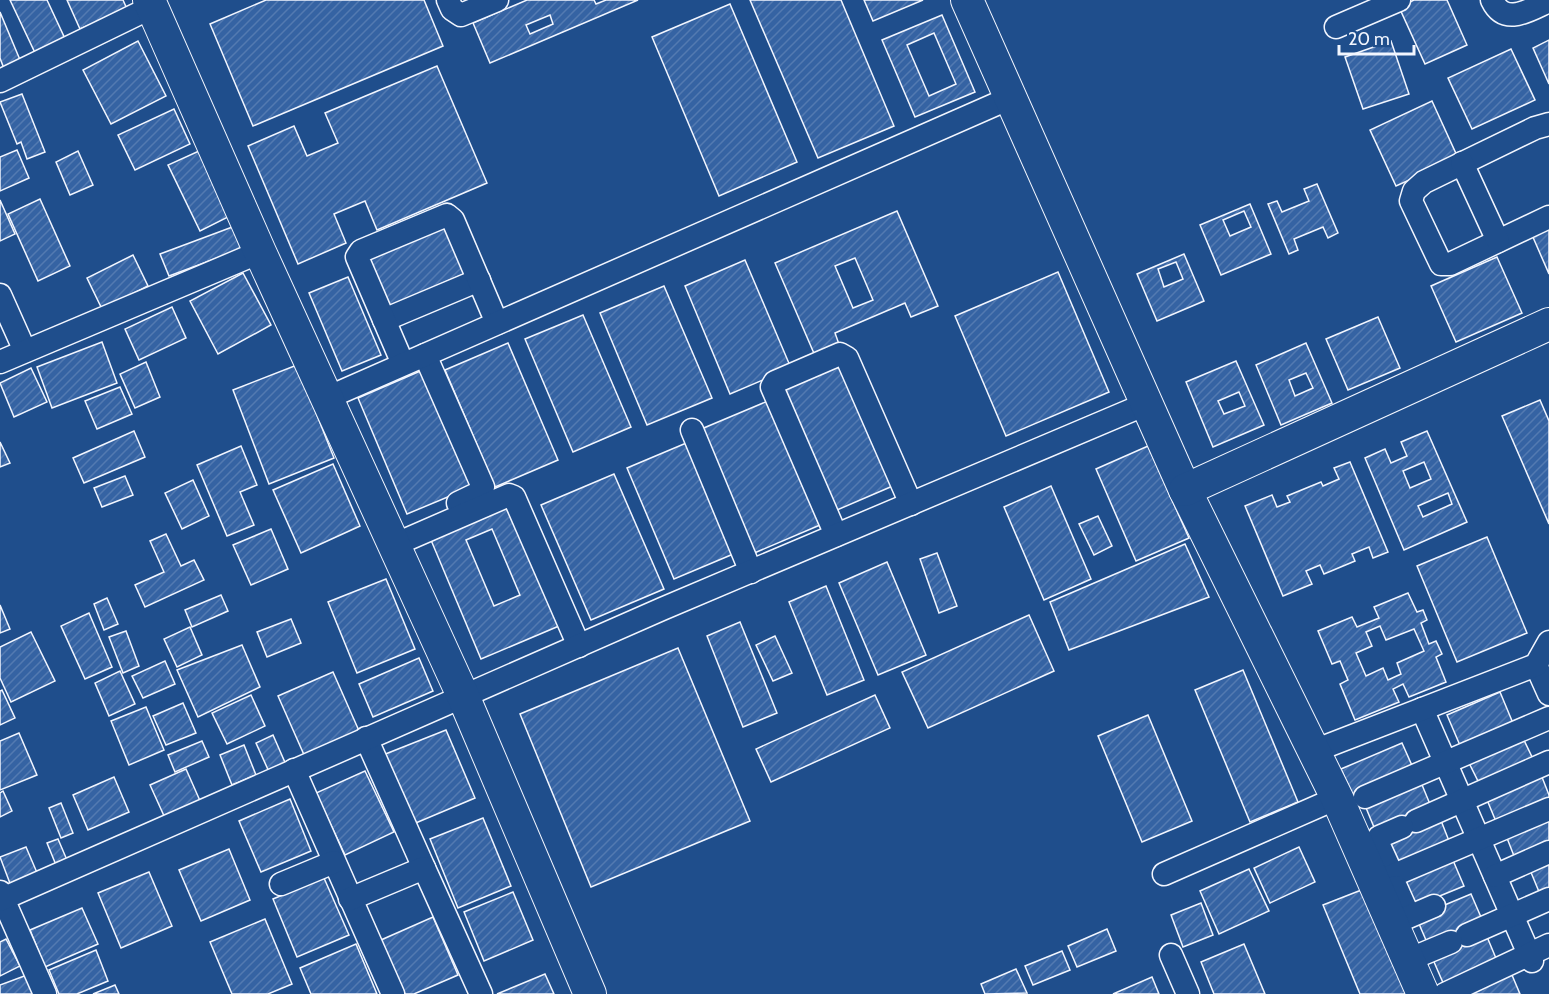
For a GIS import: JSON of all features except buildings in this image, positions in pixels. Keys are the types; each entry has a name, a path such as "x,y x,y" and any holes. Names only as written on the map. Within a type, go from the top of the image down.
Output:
{"street":[{"path":"448,0 452,9 461,15 497,0"},
{"path":"967,0 1185,490 1314,751 1351,797 1406,922 1417,956 1423,994"},
{"path":"1336,27 1399,0"},
{"path":"1492,0 1503,14 1512,16 1549,1"},
{"path":"0,81 150,3 260,252 464,698 590,994"},
{"path":"327,398 1010,98"},
{"path":"1549,124 1535,128 1424,182 1414,190 1411,201 1441,264 1450,264 1549,217"},
{"path":"1462,163 1497,241"},
{"path":"403,364 357,257 361,250 447,215 453,220 497,323"},
{"path":"0,362 260,252"},
{"path":"384,320 479,280"},
{"path":"0,295 25,351"},
{"path":"1185,490 1549,324"},
{"path":"836,535 772,387 775,382 840,354 847,358 910,504"},
{"path":"392,540 481,492 483,487 425,355"},
{"path":"45,994 1,897 836,535 1146,404"},
{"path":"692,430 751,572"},
{"path":"392,540 509,495 514,497 579,646"},
{"path":"1314,751 1536,665 1549,642"},
{"path":"1536,665 1549,694"},
{"path":"1422,709 1511,915 1537,953 1445,994"},
{"path":"1164,874 1351,797 1445,763 1549,718"},
{"path":"366,738 481,994"},
{"path":"1388,882 1377,842 1378,837 1549,762"},
{"path":"294,770 393,994"},
{"path":"1388,882 1549,809"},
{"path":"1494,876 1549,852"},
{"path":"281,884 334,861"},
{"path":"350,899 424,868"},
{"path":"1417,956 1549,899"},
{"path":"1406,922 1434,906"},
{"path":"1171,956 1188,994"}]}
